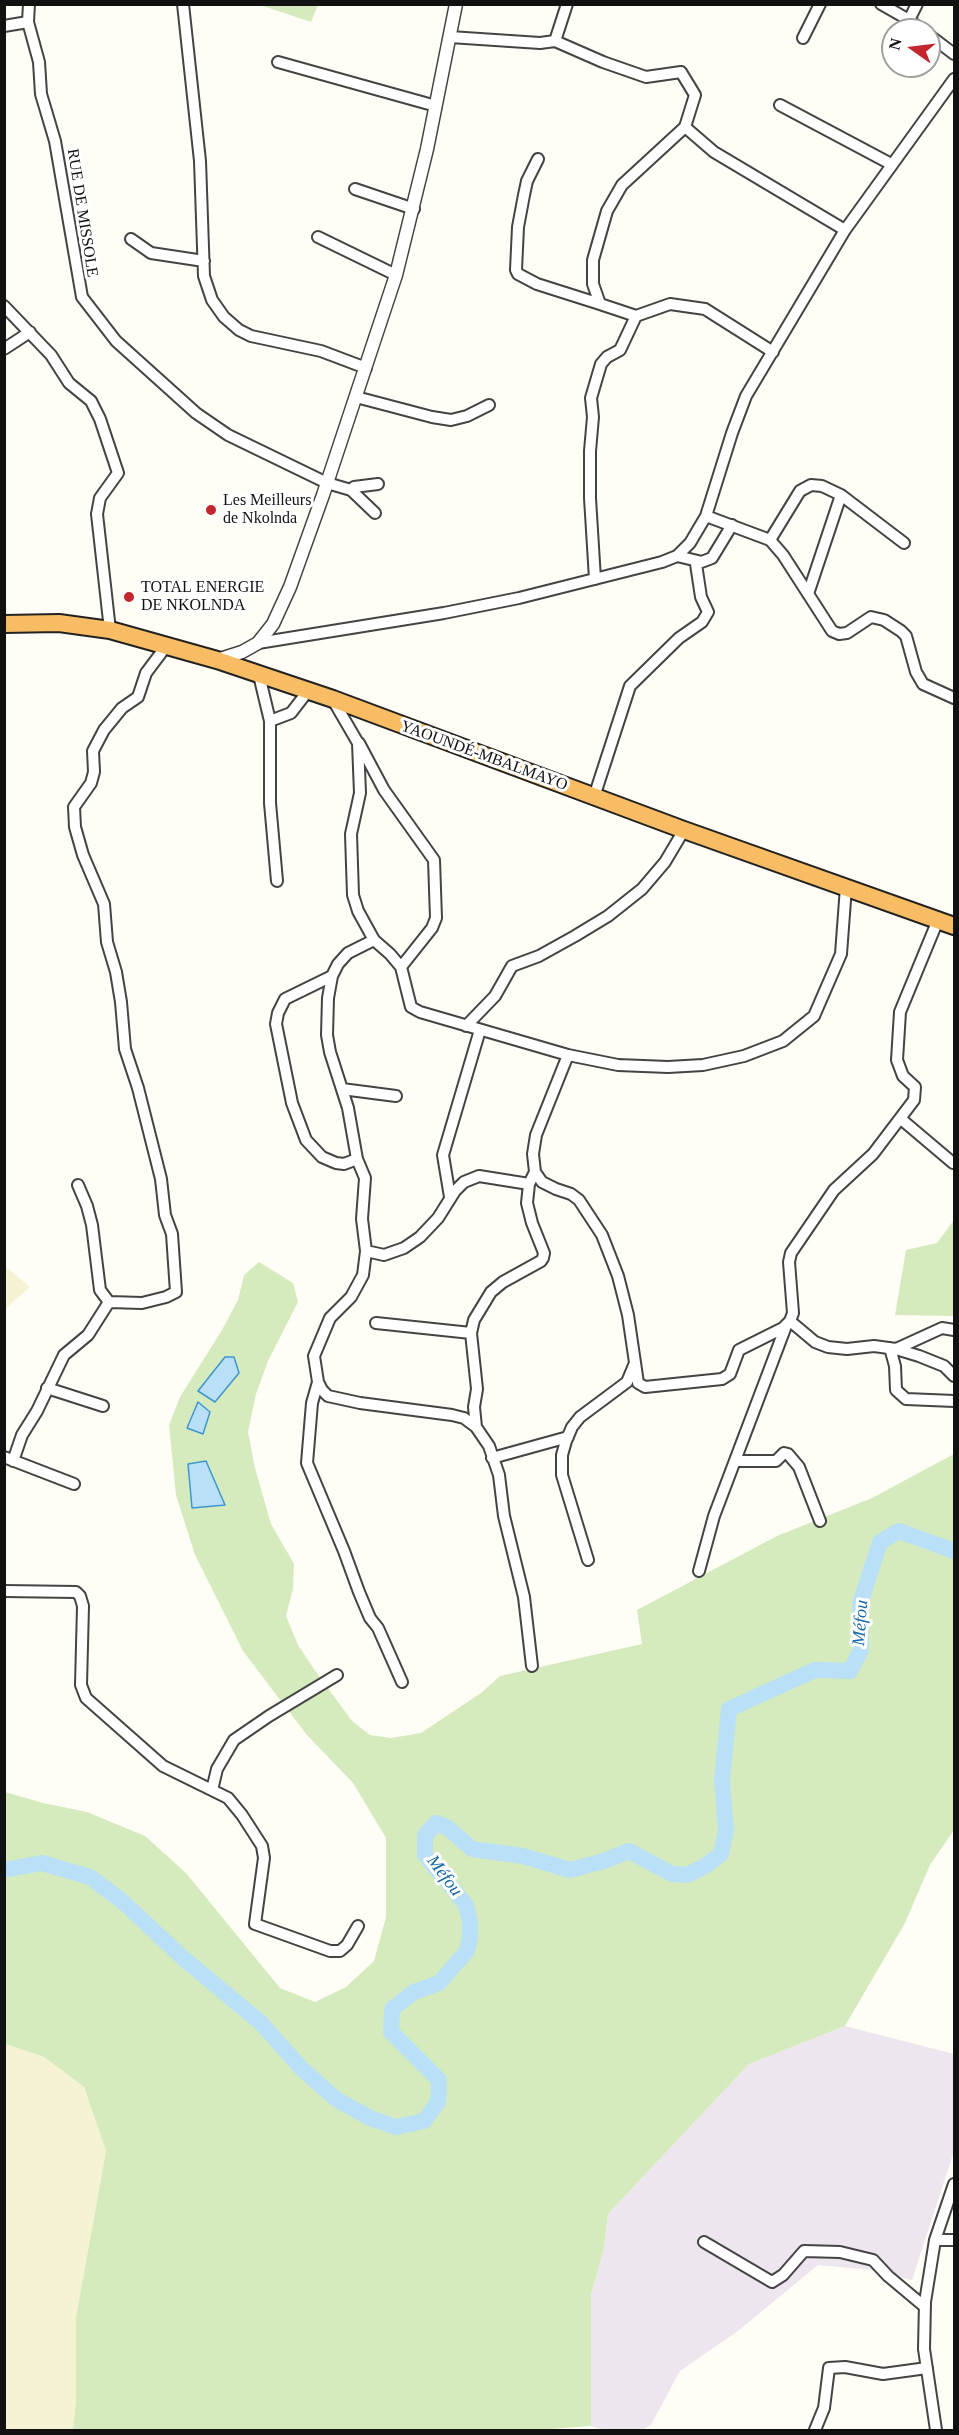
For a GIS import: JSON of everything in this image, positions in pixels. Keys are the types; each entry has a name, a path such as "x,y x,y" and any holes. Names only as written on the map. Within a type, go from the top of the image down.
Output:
{"highway":[{"name":"YAOUNDÉ-MBALMAYO","path":"4,624 59,623 110,630 217,660 333,699 684,830 954,926"}],"street":[{"name":"RUE DE MISSOLE","path":"29,4 28,22 39,62 41,94 55,141 82,297 116,340 196,413 228,435 327,483 351,490"},
{"path":"183,4 200,161 204,276 212,300 224,317 239,330 251,336 321,351 366,368"},
{"path":"258,643 273,624 290,587 396,275 414,209 456,4"},
{"path":"555,41 567,4"},
{"path":"803,38 820,4"},
{"path":"881,4 906,18"},
{"path":"910,18 917,4"},
{"path":"4,26 28,22"},
{"path":"450,37 540,43 555,41 603,62 646,77 681,72 695,95 685,127 622,185 607,211 593,260 594,284 600,304"},
{"path":"941,44 954,54"},
{"path":"278,62 436,106"},
{"path":"217,660 242,652 258,643 519,598 662,562 677,556 690,543 706,516 746,396 845,230 954,79"},
{"path":"780,105 891,164"},
{"path":"685,127 714,152 845,230"},
{"path":"538,159 527,181 518,226 516,270 518,274 537,284 636,316 670,304 705,309 773,352"},
{"path":"355,189 414,209"},
{"path":"318,237 396,275"},
{"path":"131,239 151,253 204,261"},
{"path":"4,306 51,355 69,383 91,400 100,419 118,473 100,498 97,514 110,630"},
{"path":"595,579 590,498 593,417 591,398 601,364 606,357 620,350 636,316"},
{"path":"4,349 30,332"},
{"path":"356,397 451,420 467,416 489,405"},
{"path":"375,513 351,490 354,487 378,484"},
{"path":"770,540 800,491 812,485 822,486 841,495 904,543"},
{"path":"808,594 841,495"},
{"path":"706,516 770,540 832,631 839,634 847,633 871,617 884,620 901,631 906,636 916,672 923,684 954,698"},
{"path":"696,564 712,558 732,525"},
{"path":"594,797 630,686 679,638 702,622 708,612 701,597 696,564 698,561 677,556"},
{"path":"109,1302 142,1303 176,1292 175,1257 172,1234 165,1215 160,1179 138,1088 125,1049 121,1002 116,972 107,942 104,904 83,855 75,827 74,807 91,783 94,772 93,751 105,730 122,708 138,697 146,673 167,645"},
{"path":"259,675 270,721 270,803 277,881"},
{"path":"270,721 291,713 308,691"},
{"path":"333,699 384,790 434,860 436,918 432,928 401,967"},
{"path":"358,743 360,793 351,834 353,895 358,911 374,940 401,967 411,1007 466,1026 568,1055 618,1065 668,1067 703,1065 744,1056 783,1041 813,1016 842,954 846,887"},
{"path":"466,1026 495,996 512,966 539,956 575,936 608,916 642,889 665,862 684,830"},
{"path":"699,1571 714,1516 788,1323 794,1313 789,1262 791,1253 834,1190 873,1154 901,1119 916,1093 911,1082 903,1076 897,1060 900,1012 938,920"},
{"path":"374,940 348,953 339,964 332,976 328,998 327,1035 330,1052 348,1108 357,1159 365,1178 362,1219 366,1251 363,1275 351,1296 330,1318 314,1356 318,1382 328,1396 452,1415 464,1418 476,1427 489,1446 499,1476 504,1516 524,1597 532,1666"},
{"path":"332,976 285,999 278,1013 276,1024 292,1102 306,1140 322,1157 336,1163 344,1164 357,1159"},
{"path":"450,1197 443,1155 480,1030"},
{"path":"568,1055 536,1135 533,1154 535,1172 542,1182 556,1190 571,1194 579,1200 602,1234 618,1276 628,1315 638,1383 645,1387 722,1379 730,1374 739,1350 788,1323"},
{"path":"342,1089 396,1096"},
{"path":"901,1119 953,1163"},
{"path":"476,1427 474,1407 477,1389 471,1333 474,1320 491,1292 503,1281 543,1258 544,1253 531,1223 527,1203 530,1184 535,1172"},
{"path":"366,1251 384,1255 394,1253 420,1237 438,1218 450,1197 465,1182 480,1176 530,1184"},
{"path":"78,1185 92,1225 100,1290 109,1302"},
{"path":"75,1484 9,1459 64,1355 88,1335 109,1302"},
{"path":"376,1323 471,1333"},
{"path":"788,1323 815,1342 828,1347 847,1349 874,1346 893,1349 944,1366 954,1376"},
{"path":"893,1349 942,1328 954,1330"},
{"path":"893,1349 896,1390 906,1399 954,1401"},
{"path":"588,1560 562,1475 562,1455 568,1437 580,1417 627,1382 635,1363"},
{"path":"318,1382 312,1403 307,1463 370,1618 378,1628 402,1682"},
{"path":"47,1388 103,1406"},
{"path":"492,1458 568,1437"},
{"path":"736,1461 776,1461 784,1453 788,1454 799,1467 820,1521"},
{"path":"4,1591 76,1592 80,1596 83,1606 81,1685 86,1698 163,1766 228,1798 262,1846 264,1858 255,1924 330,1951 340,1951 347,1945 358,1926"},
{"path":"212,1790 217,1769 234,1740 337,1675"},
{"path":"936,2430 924,2349 925,2307 935,2240 954,2184"},
{"path":"935,2240 954,2240"},
{"path":"704,2242 772,2282 783,2275 804,2251 840,2252 873,2260 888,2276 925,2307"},
{"path":"815,2430 824,2408 829,2368 845,2367 883,2373 927,2368"}],"shaded area":[{"path":"5,1266 30,1287 4,1309"},
{"path":"845,2026 954,2054 954,2151 912,2280 871,2270 818,2265 738,2331 680,2371 651,2425 641,2430 604,2430 591,2426 591,2295 604,2248 608,2214 749,2064"},
{"path":"5,2044 44,2057 84,2087 106,2151 76,2317 76,2400 73,2430 5,2430"}],"green space":[{"path":"260,5 318,5 311,22"},
{"path":"954,1220 954,1316 895,1315 906,1250 937,1243"},
{"path":"259,1262 293,1283 298,1302 268,1361 256,1394 248,1432 255,1468 271,1524 294,1564 293,1589 286,1616 298,1645 316,1672 352,1721 370,1735 391,1738 421,1733 481,1693 500,1676 642,1644 637,1610 777,1536 872,1498 954,1454 954,1830 930,1865 905,1923 845,2026 749,2064 608,2214 604,2248 591,2295 591,2426 536,2430 73,2430 76,2400 76,2317 106,2151 84,2087 44,2057 5,2044 5,1792 87,1812 145,1836 186,1873 280,1988 315,2002 346,1987 374,1961 386,1917 386,1838 353,1783 306,1734 243,1651 195,1555 176,1495 169,1425 180,1397 238,1300 244,1275"}],"water":[{"path":"225,1357 234,1357 239,1373 215,1402 198,1391"},
{"path":"198,1402 210,1412 203,1434 187,1428"},
{"path":"206,1461 225,1505 192,1508 188,1464"}],"waterway":[{"name":"Méfou","path":"4,1870 42,1863 90,1877 122,1901 183,1958 261,2023 302,2069 336,2099 370,2118 396,2127 424,2121 438,2102 439,2080 391,2032 392,2009 414,1992 439,1983 467,1951 470,1937 470,1921 466,1905 425,1855 425,1835 436,1823 448,1828 472,1849 523,1856 570,1870 604,1861 629,1851 672,1874 687,1875 705,1866 721,1854 726,1831 722,1780 729,1709 815,1670 850,1671 861,1650 860,1604 880,1542 899,1531 954,1551"}],"place":[{"name":"Les Meilleurs de Nkolnda","path":"211,510"},
{"name":"TOTAL ENERGIE DE NKOLNDA","path":"129,597"}]}
